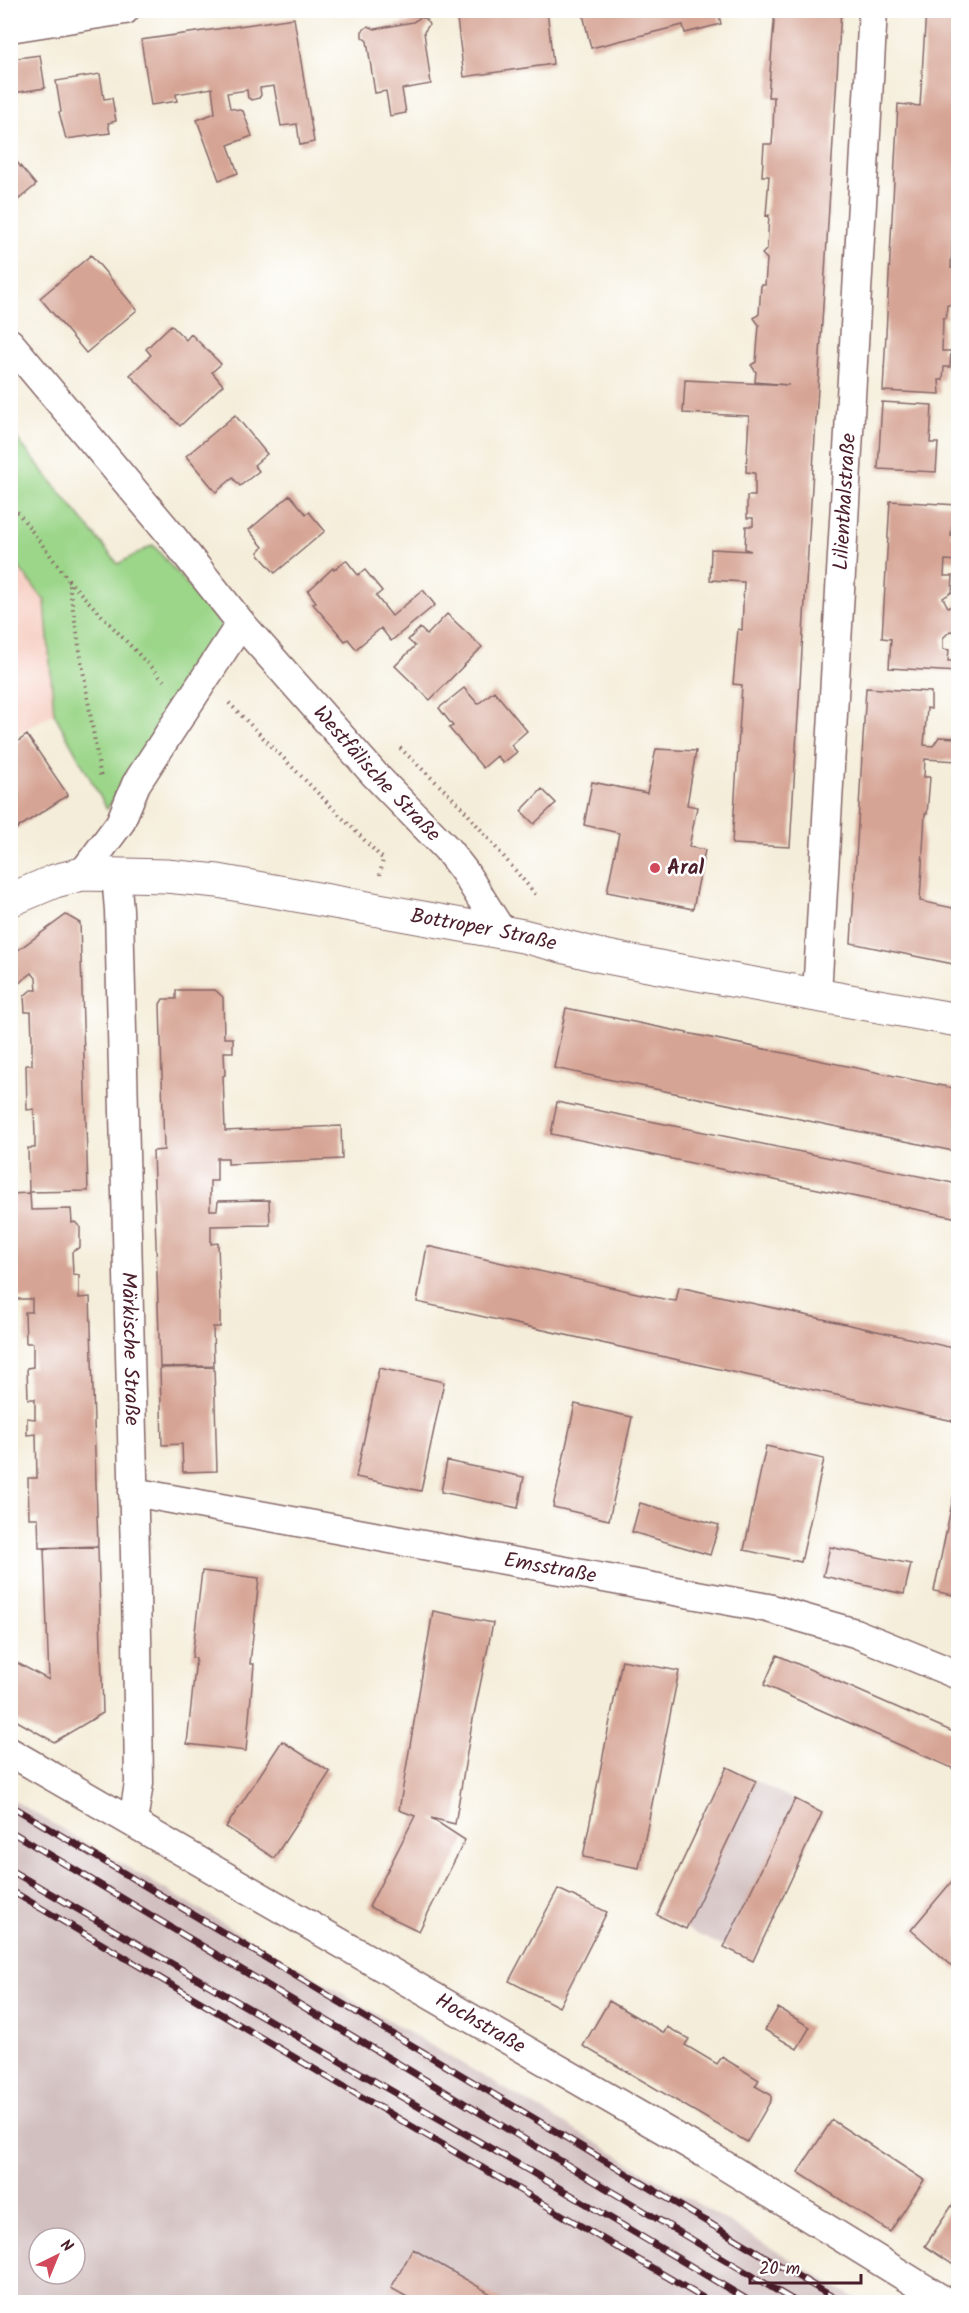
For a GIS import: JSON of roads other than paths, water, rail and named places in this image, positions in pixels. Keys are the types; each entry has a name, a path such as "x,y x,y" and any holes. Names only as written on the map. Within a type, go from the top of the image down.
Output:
{"main road":[{"name":"Bottroper Straße","path":"10,900 55,881 82,874 166,876 218,881 501,932 607,957 958,1020"}],"street":[{"path":"10,27 125,10"},
{"name":"Lilienthalstraße","path":"817,995 873,10"},
{"name":"Westfälische Straße","path":"10,343 171,535 241,623 375,775 447,849 464,871 501,932"},
{"path":"82,874 120,823 136,784 241,623"},
{"name":"Märkische Straße","path":"116,875 119,910 139,1783 133,1822"},
{"name":"Emsstraße","path":"133,1492 768,1608 855,1633 958,1675"},
{"name":"Hochstraße","path":"10,1752 711,2157 946,2302"}],"railway":[{"path":"10,1805 841,2302"},
{"path":"10,1831 796,2302"},
{"path":"10,1870 585,2203 751,2302"},
{"path":"10,1890 710,2302"}],"place":[{"name":"Aral","path":"655,868"}]}
